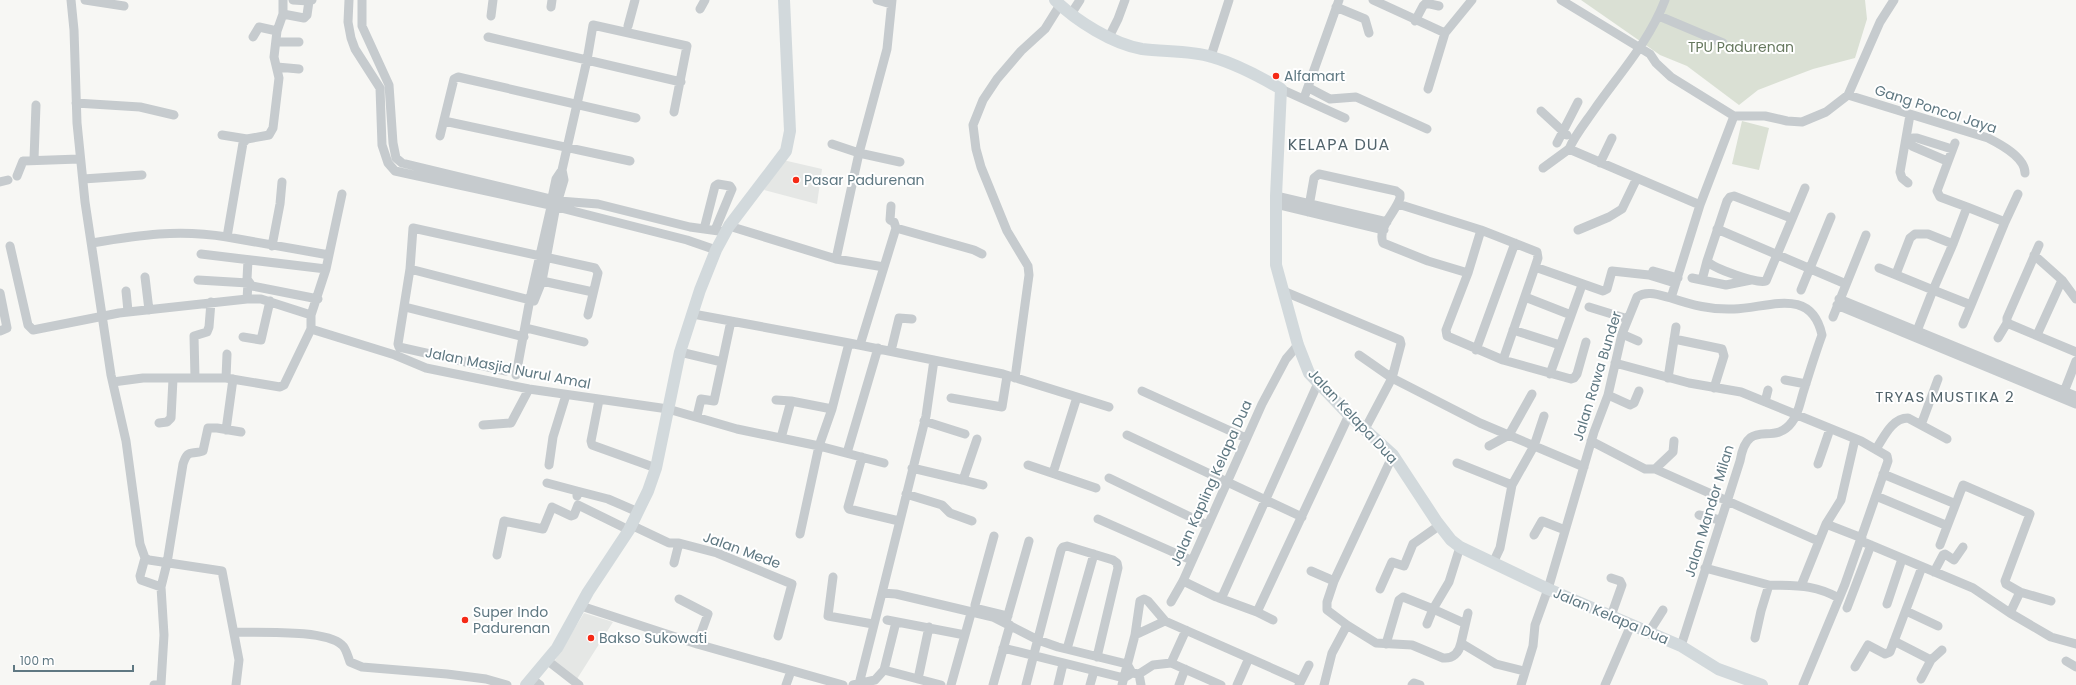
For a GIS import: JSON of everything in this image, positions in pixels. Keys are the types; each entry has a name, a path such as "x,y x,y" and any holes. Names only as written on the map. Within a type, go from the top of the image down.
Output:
{"main road":[{"path":"533,683 630,527 648,491 656,468 680,352 723,226 786,151 790,140 784,0"},
{"path":"1057,2 1071,14 1121,44 1141,49 1210,56 1250,71 1281,89"},
{"name":"Jalan Kelapa Dua","path":"1281,89 1276,200 1276,265 1298,345 1309,372 1350,415 1393,455 1440,526 1460,547 1548,589 1681,646 1718,669 1762,685"}],"street":[{"path":"71,0 74,30 79,159 102,318 113,382 132,475 140,544 145,558 140,576 141,580 161,587"},
{"path":"85,0 124,6"},
{"path":"222,135 247,140 269,135 273,128 279,78 274,57 283,0"},
{"path":"282,14 304,18 307,15 311,0 293,0"},
{"path":"349,0 348,22 351,38 355,49 380,88 382,145 388,163 395,171 554,203 598,204 690,227 704,229 723,226"},
{"path":"362,0 362,26 389,85 393,143 396,158 402,163 554,203 686,240 716,250"},
{"path":"491,16 493,0"},
{"path":"628,26 635,0"},
{"path":"700,9 705,0"},
{"path":"836,259 859,153 887,48 892,2 877,0"},
{"path":"1071,14 1080,0"},
{"path":"1109,37 1125,0"},
{"path":"1210,56 1229,0"},
{"path":"1373,0 1415,21 1445,33"},
{"path":"1428,89 1445,33 1472,0"},
{"path":"1561,0 1650,54 1656,63 1671,76 1734,116 1765,116 1787,121 1802,122 1826,112 1848,95 1880,22 1894,0"},
{"path":"1543,168 1569,149 1573,140 1640,48 1659,16 1665,0"},
{"path":"950,398 1002,407 1011,377 1029,275 1028,266 1007,231 981,167 976,149 973,125 981,104 997,80 1021,51 1045,29 1057,2"},
{"path":"1415,21 1426,3 1439,6"},
{"path":"1304,98 1309,88 1338,4 1365,19 1368,32"},
{"path":"1659,16 1723,43"},
{"path":"516,374 554,203 564,177 562,170 578,104 592,25 687,46 674,112"},
{"path":"252,37 259,28 277,31"},
{"path":"488,36 681,82"},
{"path":"276,42 299,42"},
{"path":"277,67 299,69"},
{"path":"440,136 454,79 458,77 636,118"},
{"path":"380,88 389,85"},
{"path":"1309,88 1330,98 1356,97 1427,129"},
{"path":"1281,89 1304,98 1344,118"},
{"name":"Gang Poncol Jaya","path":"1848,95 1988,138 2002,145 2024,166 2025,173"},
{"path":"1557,143 1578,102"},
{"path":"76,103 140,107 174,115"},
{"path":"34,159 36,105"},
{"path":"1541,111 1573,140"},
{"path":"1908,183 1902,178 1900,172 1910,115"},
{"path":"1734,116 1700,205 1671,298 1704,308 1734,310 1784,303 1798,304 1818,321 1822,335 1796,416"},
{"path":"444,121 630,161"},
{"path":"1600,163 1612,138"},
{"path":"1947,161 1912,146 1911,142 1913,138 1954,146 1937,187 1938,194 2005,222"},
{"path":"227,237 243,143 247,140"},
{"path":"832,144 859,153 900,162"},
{"path":"1569,149 1700,205"},
{"path":"17,176 23,161 34,159 79,159"},
{"path":"1309,208 1314,178 1318,174 1396,191 1400,194 1398,204 1393,209 1385,226 1381,238 1383,243 1428,261 1468,273"},
{"path":"82,179 142,175"},
{"path":"1578,230 1610,217 1622,209 1637,178"},
{"path":"272,246 280,204 282,182"},
{"path":"704,229 716,184 730,186 732,189 723,226"},
{"path":"1707,261 1751,280 1761,282 1766,281 1791,218 1805,188"},
{"path":"113,382 132,379 230,379 262,386 283,387 311,329 311,315 318,299 326,270 342,194"},
{"path":"1963,324 2018,194"},
{"path":"1702,280 1717,229 1727,201 1730,197 1737,197 1791,218"},
{"path":"1276,200 1385,226"},
{"path":"1398,204 1481,230 1537,252 1538,258 1536,267 1503,360"},
{"path":"860,345 896,228 894,222 890,220 891,206"},
{"path":"1916,334 1967,207"},
{"path":"708,214 723,226 836,259 884,267"},
{"path":"1801,290 1831,217"},
{"path":"686,240 690,227"},
{"path":"506,371 399,347 398,344 410,269 412,230 414,228 598,270 588,315"},
{"path":"896,228 974,250 982,254"},
{"path":"1717,229 1846,284"},
{"path":"1481,230 1468,273 1446,333 1447,336 1476,350 1503,360 1550,374 1574,378 1577,374 1586,342"},
{"path":"92,243 145,234 189,232 227,237 329,255"},
{"path":"1896,274 1910,238 1915,234 1928,234 1953,244"},
{"path":"1833,316 1866,236"},
{"path":"1476,350 1515,243"},
{"path":"1998,338 2007,323 2006,318 2039,245"},
{"path":"10,246 28,326 33,330 102,318 128,311 247,299 261,299 270,301 311,315"},
{"path":"201,254 326,270"},
{"path":"2034,255 2062,280 2076,299"},
{"path":"532,302 542,281 543,257"},
{"path":"247,299 248,260"},
{"path":"1536,267 1582,285 1603,291 1607,289 1612,271 1650,275 1653,271 1677,280"},
{"path":"1879,268 1971,305"},
{"path":"410,269 532,302"},
{"path":"145,276 149,310"},
{"path":"1692,278 1726,285 1751,280"},
{"path":"198,280 248,283 252,286 318,299"},
{"path":"2037,334 2062,280"},
{"path":"542,281 593,292"},
{"path":"1550,374 1582,285"},
{"path":"1283,290 1400,340 1401,344 1392,378 1365,429"},
{"path":"126,291 128,311"},
{"path":"0,293 7,328 0,331"},
{"name":"Jalan Rawa Bunder","path":"1521,685 1524,671 1533,646 1535,626 1548,589 1591,441 1608,395 1622,334 1637,297 1642,293 1671,298"},
{"path":"1525,297 1571,315"},
{"path":"243,337 261,340 270,301"},
{"path":"195,378 194,336 206,332 209,328 211,302"},
{"path":"1838,302 2063,395 2076,404"},
{"path":"404,307 525,333 584,342"},
{"path":"1589,307 1628,319"},
{"path":"693,314 878,348 1011,377 1109,407"},
{"path":"889,351 899,318 912,319"},
{"path":"697,416 701,399 714,402 730,321"},
{"path":"2007,323 2037,334 2076,353 2063,395"},
{"path":"889,351 892,326"},
{"path":"1668,378 1676,327"},
{"name":"Jalan Masjid Nurul Amal","path":"311,329 395,355 426,368 566,396 668,409 697,416 737,429 819,446 884,463"},
{"path":"1513,330 1560,345"},
{"path":"1622,334 1638,341"},
{"path":"1674,339 1722,349 1724,356 1714,388"},
{"path":"800,534 819,446 832,409 850,343"},
{"name":"Jalan Kapling Kelapa Dua","path":"1273,620 1257,612 1219,598 1183,581 1191,560 1262,404 1286,359 1298,345"},
{"path":"847,453 878,348"},
{"path":"680,352 722,362"},
{"path":"226,430 230,379 227,354"},
{"path":"1358,355 1392,378 1480,423 1584,467"},
{"path":"856,685 882,593 924,421 934,360"},
{"path":"1615,363 1668,378 1714,388 1742,392 1796,416 1855,439 1887,456 1888,461 1862,540 1803,685"},
{"path":"159,423 167,422 171,418 173,379"},
{"path":"1921,425 1938,379"},
{"path":"1785,380 1806,384"},
{"path":"1219,598 1222,597 1318,383"},
{"path":"483,425 511,423 529,389"},
{"path":"1764,402 1768,390"},
{"path":"1142,391 1246,438"},
{"path":"1608,395 1630,405 1634,403 1639,392"},
{"path":"1489,446 1509,435 1532,394"},
{"path":"2063,395 2076,396"},
{"path":"549,464 553,437 566,396"},
{"path":"1053,473 1077,397"},
{"path":"599,400 591,440 592,445 656,468"},
{"path":"776,400 792,401 832,409"},
{"path":"781,438 792,401"},
{"path":"1257,612 1350,415"},
{"path":"1493,563 1499,551 1512,485 1534,446 1544,416"},
{"name":"Jalan Mandor Milan","path":"1681,646 1742,447 1748,438 1758,434 1780,432 1788,427 1796,416"},
{"path":"1876,449 1896,422 1908,418 1947,439"},
{"path":"924,421 965,434"},
{"path":"159,685 164,636 161,587 167,563 183,464 186,455 191,452 203,451 208,428 241,432"},
{"path":"1818,464 1830,429"},
{"path":"1127,434 1302,517"},
{"path":"963,480 977,439"},
{"path":"1801,586 1818,541 1826,524 1841,500 1855,439"},
{"path":"1591,441 1644,469 1655,469 1818,541"},
{"path":"1655,469 1673,452 1674,441"},
{"path":"1393,455 1334,581 1327,602 1327,610 1347,625 1376,643 1412,645 1448,659 1457,653 1464,623 1468,613"},
{"path":"862,457 848,507 849,509 899,521"},
{"path":"1457,462 1512,485"},
{"path":"1028,465 1096,488"},
{"path":"912,468 983,485"},
{"path":"1883,474 1951,502"},
{"path":"1109,478 1207,525"},
{"path":"547,483 608,499 638,512"},
{"path":"1940,545 1963,485 2030,514 2005,581 2006,584 2020,592 2050,601"},
{"path":"497,555 504,521 543,529 545,528 551,508 571,516 574,515 578,505 577,491"},
{"path":"906,494 942,505 950,513 972,520"},
{"path":"1876,496 1943,524"},
{"name":"Jalan Mede","path":"578,505 669,543 679,543 717,553 792,584 778,636"},
{"path":"1699,515 1720,520"},
{"path":"1098,519 1191,560"},
{"path":"1534,535 1542,521 1565,530"},
{"path":"1826,524 1862,540 1871,546 1980,591 2010,613 2051,637 2076,644"},
{"path":"1380,589 1392,562 1404,566 1414,544 1440,526"},
{"path":"994,536 975,608 1008,622 1038,640 1097,657 1133,670 1153,665 1171,663 1221,685"},
{"path":"993,685 1029,541"},
{"path":"674,563 679,543"},
{"path":"1026,685 1063,546 1094,554 1113,560 1117,563 1118,568 1097,657"},
{"path":"1847,608 1871,546"},
{"path":"1934,572 1943,555 1945,554 1954,560 1963,546"},
{"path":"1427,624 1433,609 1449,582 1460,547"},
{"path":"1067,649 1094,554"},
{"path":"145,558 167,563 222,571 239,660 236,685"},
{"path":"1887,604 1902,559"},
{"path":"1855,667 1867,646 1888,654 1906,611 1922,566"},
{"path":"1705,568 1769,585 1801,586 1823,590 1839,598"},
{"path":"1311,571 1334,581"},
{"path":"833,577 828,616 873,624"},
{"path":"1611,578 1620,581 1622,585 1611,616"},
{"path":"1171,602 1183,581"},
{"path":"1755,638 1760,611 1769,585"},
{"path":"2010,613 2020,592"},
{"path":"882,593 896,594 993,617 1008,622"},
{"path":"1386,644 1401,598 1433,609 1464,623"},
{"path":"679,599 708,614 697,644"},
{"path":"1140,685 1133,670 1135,635 1140,601 1144,599 1148,600 1165,621 1249,658 1300,683 1309,665"},
{"path":"581,606 697,644 842,685"},
{"path":"1649,632 1663,610"},
{"path":"1906,611 1938,626"},
{"path":"951,685 970,617"},
{"path":"856,685 875,680 884,670 891,621 965,634"},
{"path":"1135,635 1165,621"},
{"path":"1324,685 1332,653 1347,625"},
{"path":"1605,685 1631,625"},
{"path":"918,680 929,628"},
{"path":"1171,663 1186,630"},
{"path":"234,632 313,636 334,640 344,646 350,662 362,667 444,674 486,680 508,685"},
{"path":"1894,641 1931,660"},
{"path":"1460,643 1496,664 1524,671"},
{"path":"1003,648 1094,671 1123,682 1133,670"},
{"path":"1921,679 1931,660 1942,650"},
{"path":"1237,685 1249,658"},
{"path":"548,661 579,685"},
{"path":"2066,661 2076,666"},
{"path":"1058,685 1063,664"},
{"path":"1179,685 1185,669"},
{"path":"884,670 940,685"},
{"path":"789,685 791,671"},
{"path":"1090,685 1094,671"},
{"path":"1412,685 1414,683 1420,685"}],"shaded area":[{"name":"Pasar Padurenan","path":"783,160 822,169 817,204 764,190"},
{"path":"584,613 613,622 577,679 554,662"}],"green space":[{"name":"TPU Padurenan","path":"1581,0 1865,0 1867,19 1855,58 1813,69 1758,90 1739,105 1687,66 1660,55"},
{"path":"1742,121 1769,128 1759,170 1732,164"}],"place":[{"name":"Alfamart","path":"1276,76"},
{"name":"Pasar Padurenan","path":"796,180"},
{"name":"Super Indo Padurenan","path":"465,620"},
{"name":"Bakso Sukowati","path":"591,638"}],"district":[{"name":"KELAPA DUA","path":"1339,144"},
{"name":"TRYAS MUSTIKA 2","path":"1945,396"}]}
